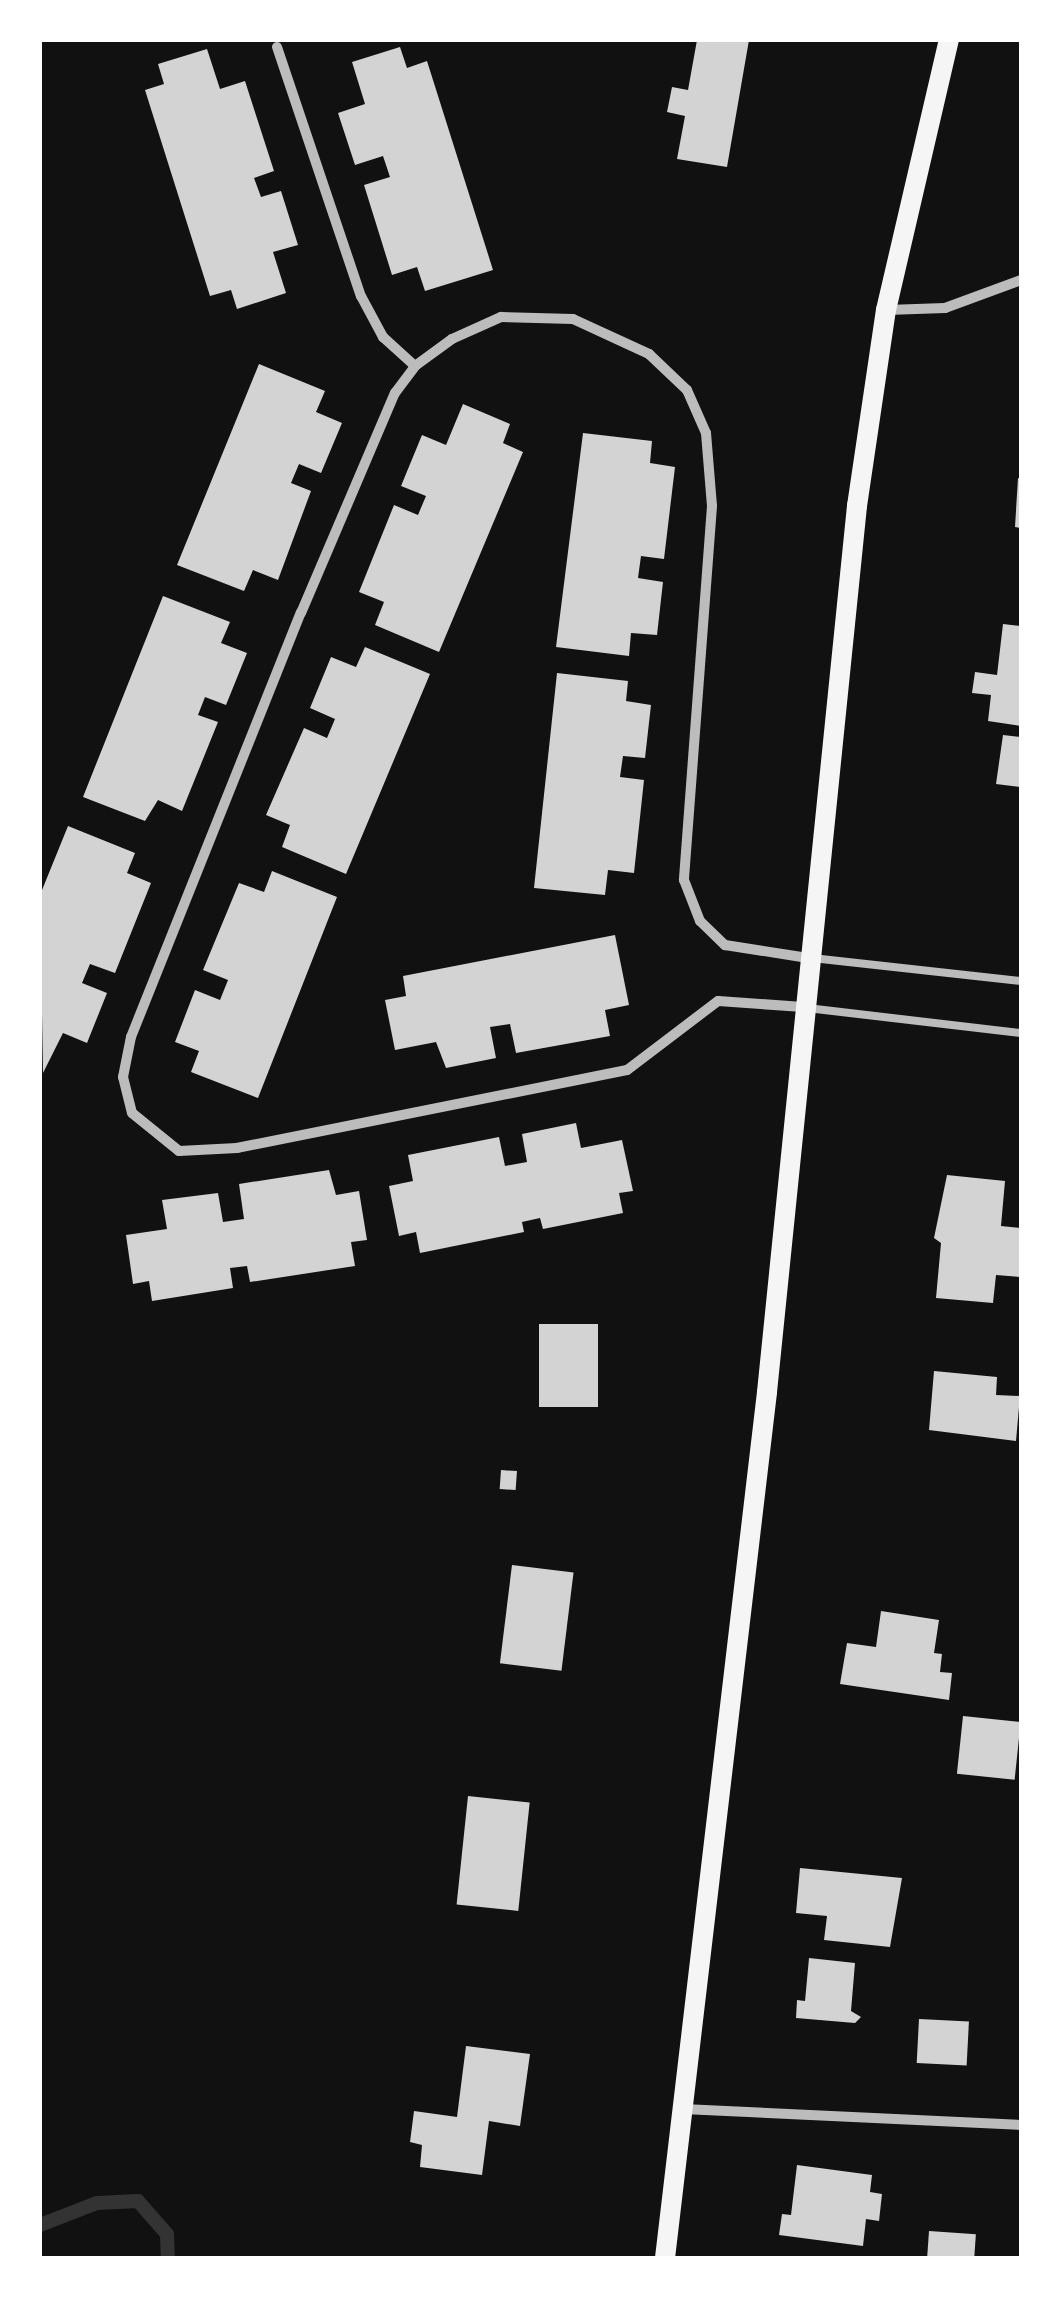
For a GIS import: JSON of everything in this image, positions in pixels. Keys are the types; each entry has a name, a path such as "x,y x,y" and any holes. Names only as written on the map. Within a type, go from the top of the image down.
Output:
{"main road":[{"path":"665,2258 767,1392 840,641 886,310 949,40"}],"street":[{"path":"277,48 361,296 383,337 415,366"},
{"path":"886,310 946,308 1021,280"},
{"path":"802,1007 718,1002 615,1073 236,1148 179,1151 132,1113 123,1077 132,1037 301,614 395,393 415,366 452,339 502,317 548,314 622,338 687,390 706,433 712,506 684,880 691,908 726,945 808,958"},
{"path":"683,2109 1021,2125"}],"lane":[{"path":"808,958 1021,981"},
{"path":"802,1007 1021,1033"}],"building":[{"path":"697,40 749,40 727,167 677,159 685,116 667,112 672,87 688,90"},
{"path":"400,47 407,68 427,61 493,270 425,291 417,267 392,275 364,185 390,177 383,156 355,165 338,113 365,104 352,62"},
{"path":"207,49 220,89 245,81 274,171 254,178 261,197 281,191 298,245 273,252 286,293 237,309 231,290 210,296 145,90 164,84 158,64"},
{"path":"259,364 325,391 316,412 342,423 321,473 299,464 291,483 311,491 278,580 253,570 244,591 177,565"},
{"path":"463,404 510,424 503,443 523,452 439,652 375,625 384,602 359,592 394,505 418,515 426,496 401,486 422,435 446,445"},
{"path":"583,433 652,441 650,463 675,467 664,559 641,556 638,578 663,582 657,635 631,633 629,656 556,647"},
{"path":"1018,478 1021,479 1021,528 1015,527"},
{"path":"163,596 230,622 221,643 247,653 226,705 205,697 198,715 218,722 182,811 158,800 145,821 83,797"},
{"path":"1003,624 1021,626 1021,726 988,721 991,695 972,693 975,672 997,675"},
{"path":"365,647 430,674 346,874 282,847 290,825 266,815 304,728 327,738 335,719 310,708 331,657 356,667"},
{"path":"557,673 628,681 626,701 651,705 645,758 623,756 620,777 644,780 634,873 608,870 605,895 534,888"},
{"path":"1003,735 1021,737 1021,787 996,784"},
{"path":"68,826 135,853 127,873 151,883 115,973 90,964 82,983 107,993 87,1043 63,1033 43,1073 40,895"},
{"path":"272,871 337,897 258,1098 191,1072 199,1051 175,1042 195,990 220,1000 228,980 203,970 239,883 264,892"},
{"path":"615,935 629,1005 605,1010 610,1036 516,1053 510,1024 490,1027 496,1058 446,1068 436,1042 395,1050 385,1000 406,996 403,976"},
{"path":"576,1123 581,1148 622,1140 633,1191 619,1193 623,1213 543,1229 540,1218 522,1222 524,1232 420,1253 416,1232 399,1236 389,1186 413,1181 408,1155 499,1137 505,1166 527,1162 522,1134"},
{"path":"329,1170 336,1195 359,1191 367,1240 351,1242 355,1266 250,1282 247,1266 230,1268 233,1288 152,1301 149,1281 133,1284 126,1235 167,1229 162,1200 218,1193 223,1222 244,1219 239,1184"},
{"path":"947,1175 1005,1181 1001,1226 1021,1228 1020,1277 996,1275 993,1303 936,1298 941,1243 934,1238"},
{"path":"539,1324 598,1324 598,1407 539,1407"},
{"path":"934,1371 997,1377 996,1395 1020,1396 1016,1441 929,1430"},
{"path":"501,1470 517,1471 516,1490 500,1489"},
{"path":"512,1565 574,1573 561,1671 500,1663"},
{"path":"881,1611 939,1620 934,1653 942,1654 940,1672 952,1673 949,1700 840,1684 847,1643 876,1647"},
{"path":"963,1716 1021,1722 1015,1780 957,1774"},
{"path":"468,1796 530,1802 518,1911 457,1904"},
{"path":"800,1868 902,1878 890,1947 824,1940 827,1916 796,1913"},
{"path":"809,1958 855,1963 851,2011 861,2017 855,2023 796,2018 797,2000 805,2001"},
{"path":"919,2019 969,2022 967,2066 917,2063"},
{"path":"466,2046 530,2054 520,2126 489,2121 482,2175 420,2167 422,2145 410,2142 414,2111 457,2117"},
{"path":"797,2165 872,2175 870,2192 882,2194 879,2221 866,2219 863,2246 779,2235 782,2214 791,2215"},
{"path":"929,2231 976,2234 974,2258 927,2258"}],"waterway":[{"path":"40,2225 97,2203 138,2201 167,2234 168,2258"}]}
